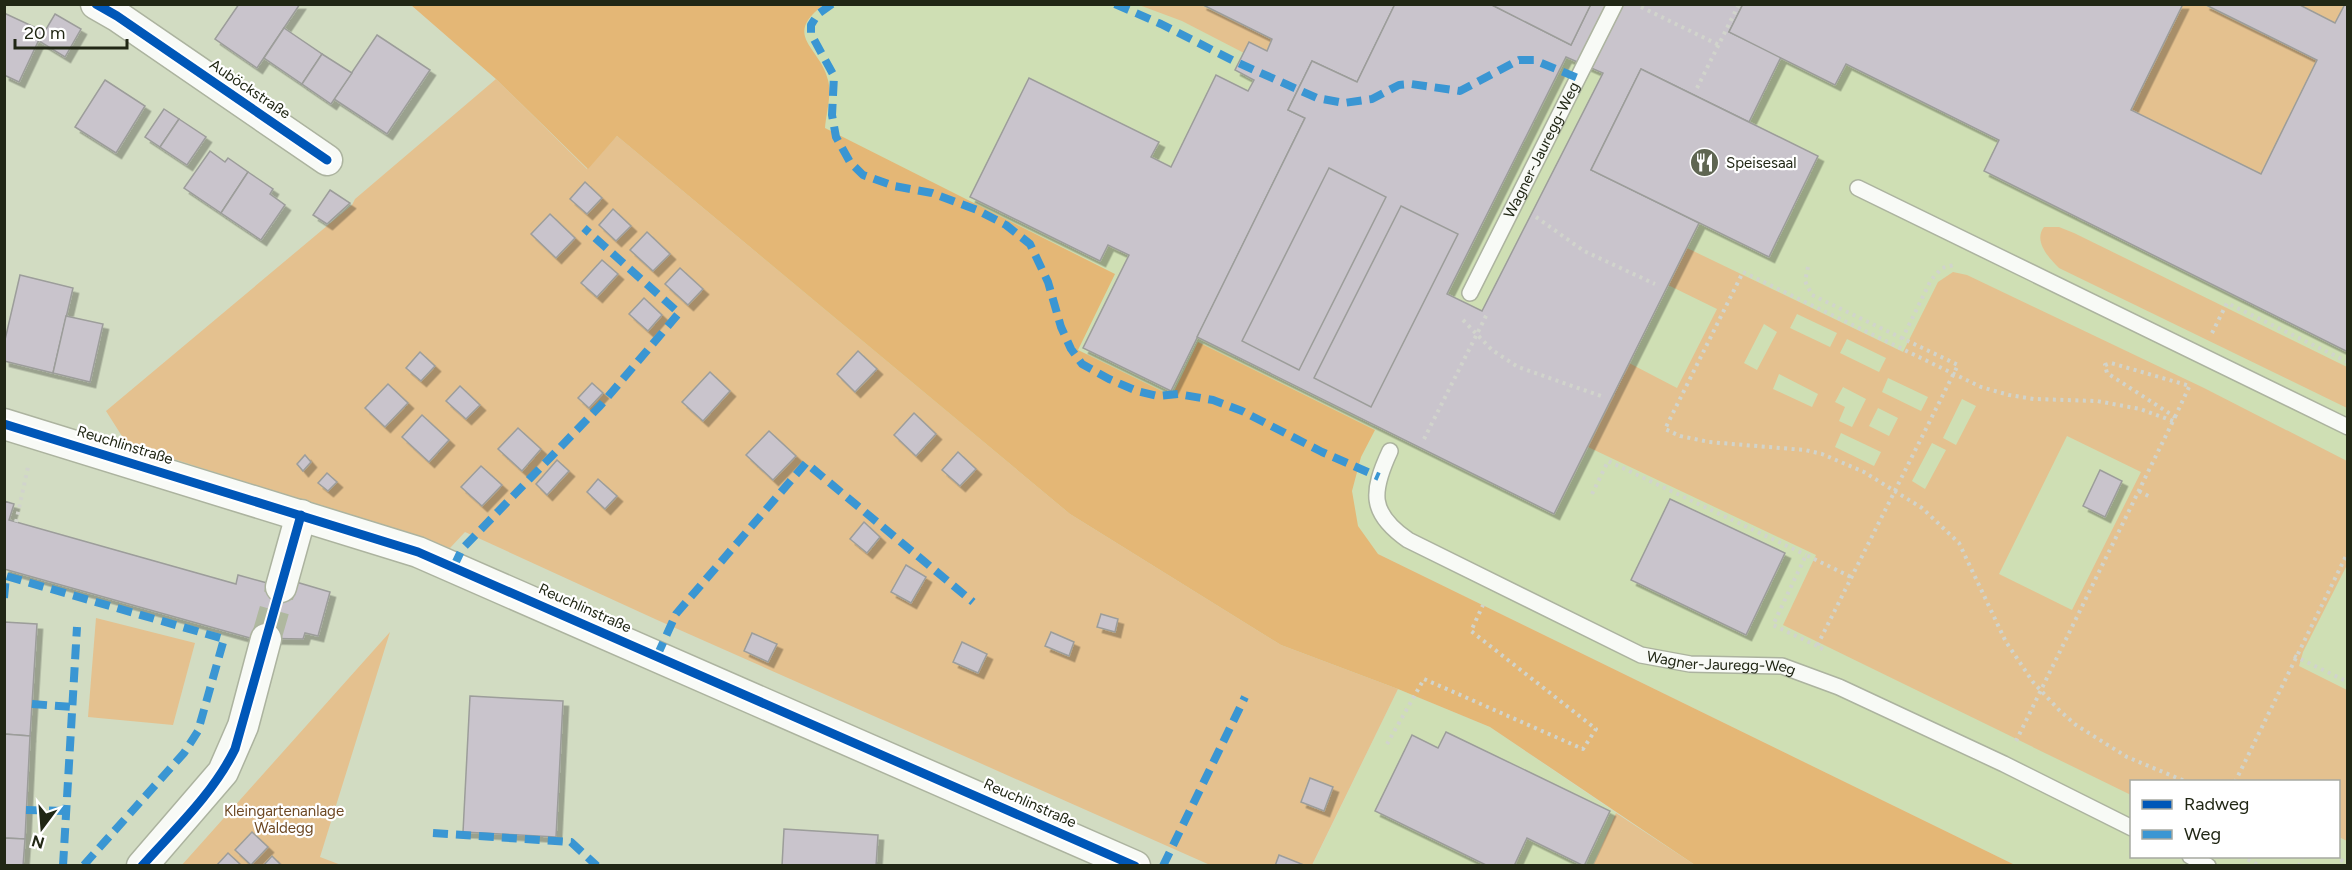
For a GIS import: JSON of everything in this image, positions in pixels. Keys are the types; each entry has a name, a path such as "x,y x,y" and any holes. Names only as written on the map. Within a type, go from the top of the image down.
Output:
{"street":[{"name":"Auböckstraße","path":"96,4 117,16 327,160"},
{"name":"Reuchlinstraße","path":"4,424 380,539 454,566 1135,866"},
{"path":"281,587 301,515"},
{"path":"142,866 223,772 243,726 267,639"}],"lane":[{"name":"Wagner-Jauregg-Weg","path":"1470,293 1615,4"},
{"path":"1858,188 2348,426"},
{"name":"Wagner-Jauregg-Weg","path":"1390,451 1379,477 1378,506 1384,520 1408,540 1641,655 1690,664 1782,666 1839,687 2004,764 2130,827"},
{"path":"2194,858 2208,866"}],"path":[{"path":"1697,88 1738,4"},
{"path":"1640,6 1719,45"},
{"path":"1536,216 1584,251 1655,284"},
{"path":"1902,339 1936,273 1950,265 1960,265"},
{"path":"1808,267 1805,281 1812,295 1958,365 1817,646"},
{"path":"2174,419 2097,401 2034,399 1981,387 1743,272 1665,429 1680,436 1709,442 1805,450 1822,454 1845,462 1922,508 1959,543 2006,642 2040,690 2076,725 2127,757 2182,780"},
{"path":"2201,354 2227,303 2348,362"},
{"path":"1461,318 1492,350 1518,367 1601,396"},
{"path":"1424,439 1477,335"},
{"path":"2174,419 2107,373 2105,365 2111,363 2190,386"},
{"path":"2024,722 2187,394"},
{"path":"1592,494 1608,460 1852,577"},
{"path":"16,522 29,464"},
{"path":"2139,491 2152,498"},
{"path":"2236,780 2348,552"},
{"path":"1806,555 1773,625 1827,651"},
{"path":"6,570 6,576"},
{"path":"1387,744 1424,679 1583,749 1596,729 1471,631"},
{"path":"2295,656 2348,682"},
{"path":"2245,858 2260,866"}],"shaded area":[{"path":"531,4 2347,5 2347,865 2015,865 1378,554 1070,514 762,258"},
{"path":"411,5 823,5 805,25 804,34 824,68 828,80 829,98 825,128 1115,274 1078,350 1172,396 1198,342 1375,430 1361,457 1352,491 1358,526 1378,554 2015,865 1695,865 1490,727 1281,645 1070,514 617,136 588,169 496,79"},
{"path":"1398,689 1490,727 1616,813 1593,865 1312,866"}],"green space":[{"path":"1139,5 1201,5 1272,39 1267,51 1249,42 1244,53 1182,21"},
{"path":"2183,5 2204,5 2317,60 2261,174 2131,110"},
{"path":"2298,5 2345,5 2335,23"},
{"path":"496,79 587,169 617,136 1070,514 1281,645 1398,689 1312,865 1210,865 655,619 465,532 450,548 127,444 106,411 352,205 355,199"},
{"path":"2044,227 2059,227 2074,233 2347,367 2347,408 2059,268 2041,243 2041,232"},
{"path":"1687,248 1903,352 1938,282 1953,272 1967,275 2204,388 2347,461 2347,565 2303,652 2299,666 2347,690 2347,841 2340,838 2340,780 2130,780 2130,795 1783,625 1816,555 1588,447 1629,363 1677,388 1717,309 1668,285","holes":["1797,314 1837,333 1830,347 1790,328","1764,324 1777,332 1757,370 1744,363","1847,339 1886,358 1879,372 1840,353","1779,374 1818,394 1812,407 1773,389","1888,378 1928,397 1921,411 1882,392","1843,387 1866,399 1852,427 1839,421 1845,407 1835,402","1962,399 1976,406 1956,445 1943,438","1878,408 1898,418 1889,436 1869,426","1841,433 1881,452 1874,466 1835,447","2067,436 2141,472 2072,610 1999,574","1932,443 1946,450 1925,489 1912,481"]},
{"path":"96,618 195,643 173,725 88,717"},
{"name":"Kleingartenanlage Waldegg","path":"390,632 320,857 341,865 181,866"},
{"path":"1616,813 1695,865 1593,866"}],"building":[{"path":"239,4 300,4 257,68 215,39"},
{"path":"1201,4 1395,4 1357,82 1312,61 1288,110 1305,118 1171,391 1083,348 1129,255 1108,245 1100,261 970,197 1029,78 1159,142 1151,157 1171,167 1216,75 1248,91 1254,80 1235,70 1249,42 1267,51 1272,39"},
{"path":"1395,4 1490,4 1571,45 1591,4 1743,4 1729,32 1781,57 1749,122 1641,69 1591,170 1699,223 1554,514 1197,337 1305,118 1288,110 1312,61 1357,82","holes":["1566,57 1603,73 1482,311 1447,294"]},
{"path":"1490,4 1591,4 1571,45"},
{"path":"1743,4 2183,4 2131,110 2261,174 2317,60 2204,4 2298,4 2335,23 2345,4 2348,4 2348,352 1984,171 1999,140 1846,64 1835,85 1729,32"},
{"path":"4,13 43,31 19,82 4,75"},
{"path":"55,14 81,29 65,57 39,41"},
{"path":"284,28 322,54 302,84 264,58"},
{"path":"377,35 430,70 387,134 334,99"},
{"path":"322,54 352,73 331,104 302,84"},
{"name":"Speisesaal","path":"1641,69 1818,156 1769,257 1591,170"},
{"path":"105,80 145,106 116,153 75,127"},
{"path":"164,109 179,119 160,147 145,137"},
{"path":"179,119 206,137 187,165 160,147"},
{"path":"210,151 225,162 228,158 248,172 221,213 184,188"},
{"path":"1329,168 1386,197 1299,370 1242,341"},
{"path":"248,172 273,189 270,194 285,205 261,240 221,213"},
{"path":"585,182 602,198 587,214 570,199"},
{"path":"330,190 350,203 327,224 313,215"},
{"path":"1401,206 1458,234 1371,407 1314,378"},
{"path":"613,209 631,226 616,241 599,225"},
{"path":"550,214 575,238 556,258 531,234"},
{"path":"647,232 670,254 653,271 630,250"},
{"path":"602,260 618,274 597,297 581,283"},
{"path":"680,268 703,289 688,305 665,284"},
{"path":"20,275 73,288 53,373 4,361 4,344"},
{"path":"644,298 662,315 648,331 629,314"},
{"path":"66,316 103,324 90,382 53,373"},
{"path":"858,351 877,369 855,392 837,374"},
{"path":"420,352 435,366 421,381 406,368"},
{"path":"710,372 730,391 703,421 682,402"},
{"path":"592,383 603,393 589,408 578,398"},
{"path":"388,384 408,403 385,427 365,408"},
{"path":"460,386 480,405 466,419 446,401"},
{"path":"914,413 936,434 916,456 894,435"},
{"path":"422,415 449,440 429,462 402,437"},
{"path":"518,428 541,449 522,471 498,449"},
{"path":"769,431 796,456 773,480 746,455"},
{"path":"958,452 976,469 960,486 942,470"},
{"path":"305,455 311,462 303,471 297,464"},
{"path":"557,460 569,471 547,495 536,484"},
{"path":"481,466 502,485 482,506 461,487"},
{"path":"2100,470 2122,481 2105,517 2083,506"},
{"path":"327,473 337,482 328,491 318,483"},
{"path":"598,479 617,496 605,509 587,492"},
{"path":"1670,499 1785,553 1746,635 1631,580"},
{"path":"4,501 14,504 9,520 236,584 238,575 293,590 296,582 330,592 318,636 305,633 303,639 250,638 4,569"},
{"path":"864,522 880,537 867,553 850,539"},
{"path":"906,565 926,577 911,603 891,592"},
{"path":"1101,614 1118,619 1115,632 1097,627"},
{"path":"4,622 37,624 30,736 4,734"},
{"path":"1051,632 1074,642 1069,656 1045,646"},
{"path":"752,633 777,644 768,662 744,651"},
{"path":"962,642 987,654 978,673 953,662"},
{"path":"470,696 563,701 556,837 463,832"},
{"path":"1446,732 1610,811 1584,866 1527,838 1514,866 1488,866 1375,811 1412,735 1438,748"},
{"path":"4,734 30,736 25,839 4,838"},
{"path":"1310,778 1333,787 1324,811 1301,802"},
{"path":"784,829 878,835 876,866 782,866"},
{"path":"252,832 268,847 251,865 235,850"},
{"path":"4,838 25,839 23,866 4,866"},
{"path":"228,853 242,866 216,866"},
{"path":"1279,855 1304,865 1275,866"},
{"path":"272,856 282,866 263,866"}],"tunnel":[{"path":"266,639 281,587"}],"marked path":[{"path":"832,4 818,14 811,25 811,34 834,76 832,115 836,137 850,162 863,175 894,186 932,193 977,210 1006,225 1030,244 1048,282 1061,327 1071,349 1082,364 1137,391 1158,396 1178,394 1213,400 1242,411 1322,452 1379,477"},
{"path":"1115,4 1317,98 1344,103 1372,99 1399,85 1411,84 1460,91 1519,60 1534,60 1578,78"},
{"path":"454,566 462,549 600,406 679,313 584,228"},
{"path":"657,656 676,614 806,463 973,602"},
{"path":"4,598 6,576 224,639 198,731 184,753 83,866"},
{"path":"63,866 77,627"},
{"path":"1163,866 1245,697"},
{"path":"32,704 72,707"},
{"path":"26,810 66,811"},
{"path":"433,833 571,842 597,866"}],"cycle path":[{"path":"96,4 117,16 327,160"},
{"path":"4,424 418,552 1135,866"},
{"path":"142,866 205,796 235,749 301,515"}],"place":[{"name":"Speisesaal","path":"1705,163"}]}
